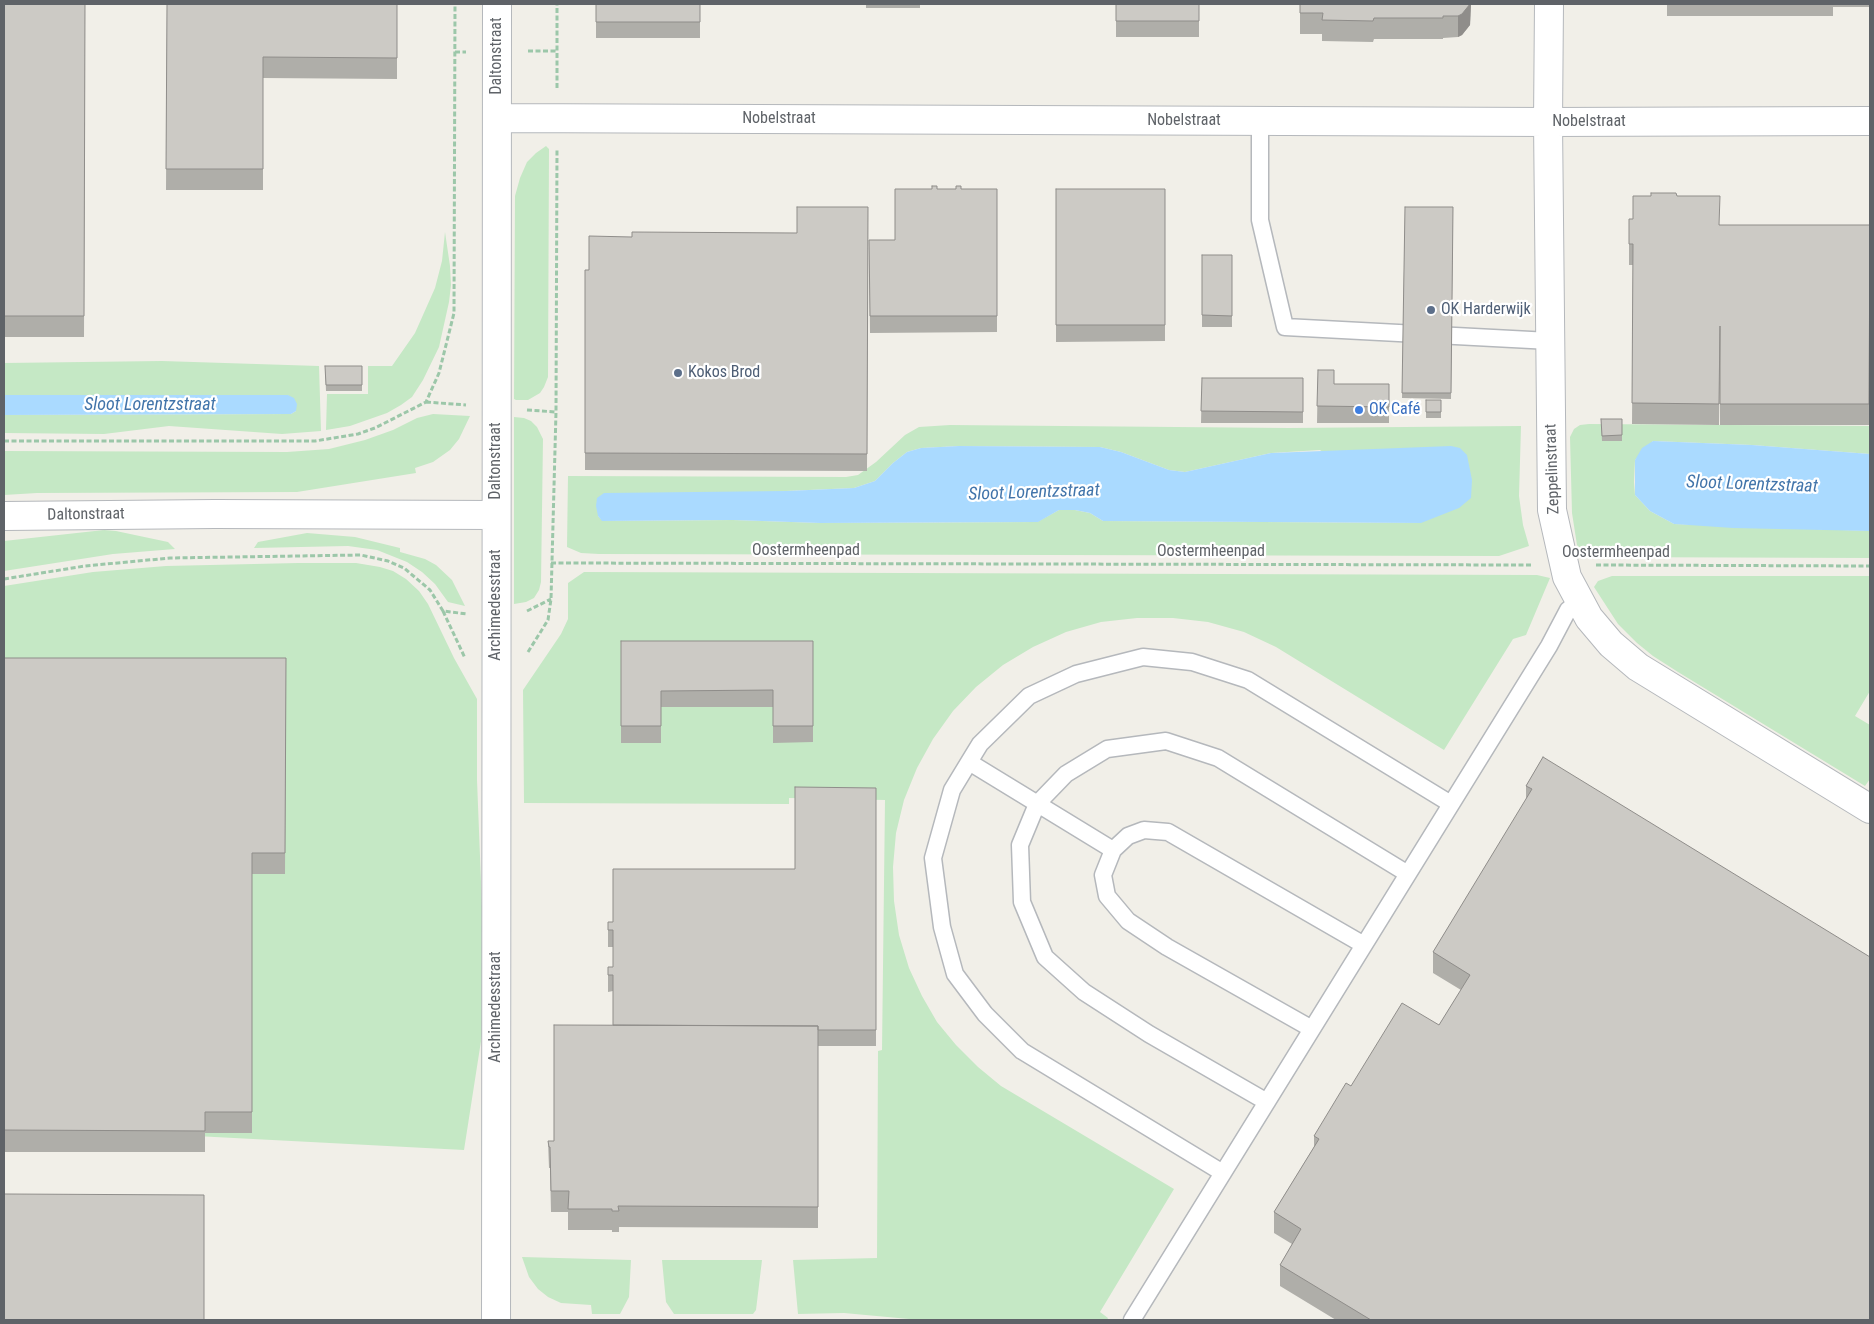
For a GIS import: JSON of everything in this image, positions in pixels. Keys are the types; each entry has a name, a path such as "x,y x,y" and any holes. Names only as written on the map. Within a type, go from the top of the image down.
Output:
{"street":[{"name":"Daltonstraat","path":"4,516 215,514 496,515 497,4"},
{"name":"Zeppelinstraat","path":"1549,4 1548,122 1552,510 1567,577 1589,618 1611,644 1638,667 1870,809"},
{"name":"Nobelstraat","path":"497,118 1548,122 1870,121"},
{"name":"Archimedesstraat","path":"496,515 496,1320"}],"lane":[{"path":"1260,121 1260,220 1286,327 1550,341"},
{"path":"1132,1320 1549,646 1568,610 1580,600"},
{"path":"1223,1173 1022,1051 985,1014 955,974 942,927 933,858 952,790 980,744 1029,696 1076,674 1142,658 1192,662 1248,680 1451,804"},
{"path":"1267,1102 1149,1034 1084,992 1045,957 1022,902 1020,845 1037,804 1066,774 1107,749 1166,741 1218,758 1408,874"},
{"path":"969,762 1113,850"},
{"path":"1312,1029 1167,946 1128,921 1107,896 1104,875 1113,850 1128,836 1144,830 1168,832 1364,945"}],"path":[{"path":"4,441 315,440 358,434 375,428 426,402 439,373 454,313 455,4"},
{"path":"557,4 557,118"},
{"name":"Archimedesstraat","path":"526,655 548,620 551,598 556,412 557,118"},
{"path":"4,579 85,566 170,558 361,554 388,561 404,568 430,590 443,611 496,615 523,613 551,598"},
{"name":"Oostermheenpad","path":"551,563 1870,566"}],"green space":[{"path":"546,146 549,149 548,377 540,393 528,400 516,400 514,399 515,196 527,162"},
{"path":"445,232 450,266 451,285 449,302 439,347 423,380 412,397 387,413 350,426 326,430 327,394 368,394 368,366 392,366 415,333 435,288 442,261"},
{"path":"162,361 319,366 321,431 282,434 169,426 104,434 4,433 4,415 291,414 296,411 288,395 4,395 4,363"},
{"path":"433,414 470,416 459,439 450,450 433,462 415,468 416,473 297,492 37,493 4,495 4,451 287,452 329,449 365,440 393,430 417,418"},
{"path":"514,417 531,421 537,427 543,439 541,582 534,598 526,602 514,604"},
{"path":"950,425 1289,428 1521,426 1519,496 1523,525 1529,546 1499,556 599,554 581,553 567,547 568,476 846,477 858,475 876,462 905,435 919,427","holes":["959,446 1100,447 1121,452 1169,470 1185,472 1271,453 1320,450 1421,523 1103,521 1090,513 1075,510 1059,510 1037,522 603,521 598,516 786,491 854,488 875,481 907,452 921,448"]},
{"path":"1580,425 1870,426 1870,454 1752,445 1653,441 1635,460 1634,482 1635,495 1650,511 1674,524 1870,531 1870,558 1590,557 1577,545 1572,513 1570,437 1574,429"},
{"path":"104,530 168,542 175,549 113,554 4,571 4,541"},
{"path":"307,533 355,537 400,548 400,552 425,559 436,565 452,580 465,606 448,602 435,584 407,562 377,550 348,546 254,548 258,542"},
{"path":"356,563 393,571 406,579 419,591 428,604 454,658 477,699 477,780 486,1009 464,1150 4,1126 4,586 93,572 166,566"},
{"path":"584,572 1537,575 1550,578 1526,635 1513,639 1444,750 1276,647 1244,632 1208,622 1173,618 1137,618 1101,622 1066,632 1033,647 1003,665 976,687 953,711 933,739 917,768 904,800 896,833 893,867 894,901 899,935 909,968 937,1022 978,1067 1001,1086 1174,1189 1100,1312 1108,1318 1107,1320 920,1320 844,1313 798,1314 793,1260 877,1258 878,1051 882,1050 885,800 789,798 789,804 524,803 523,690 561,634 568,619 568,583"},
{"path":"1612,576 1870,576 1870,691 1855,716 1870,725 1870,779 1865,786 1678,672 1637,643 1618,624 1594,587 1598,581"},
{"path":"522,1257 631,1260 629,1297 620,1314 592,1314 591,1305 561,1303 548,1297 538,1289 529,1277"},
{"path":"662,1260 762,1260 756,1310 753,1314 674,1314 666,1302"}],"water":[{"name":"Sloot Lorentzstraat","path":"4,395 288,395 294,398 297,404 296,411 291,414 4,415"},
{"name":"Sloot Lorentzstraat","path":"1653,441 1752,445 1870,454 1870,531 1733,528 1674,524 1650,511 1635,495 1635,460 1642,448"},
{"name":"Sloot Lorentzstraat","path":"959,446 1100,447 1121,452 1169,470 1185,472 1271,453 1451,446 1460,448 1467,455 1472,480 1471,498 1459,508 1421,523 1103,521 1090,513 1075,510 1059,510 1038,522 602,521 598,516 596,506 597,498 604,493 786,491 854,488 875,481 907,452 921,448"}],"building":[{"path":"4,4 85,4 84,316 4,316"},
{"path":"167,4 397,4 397,58 263,57 263,169 166,169"},
{"path":"596,4 700,4 700,22 596,22"},
{"path":"1116,4 1199,4 1199,21 1116,21"},
{"path":"1300,4 1470,4 1458,16 1443,16 1443,18 1374,18 1373,21 1322,20 1323,13 1300,13"},
{"path":"932,186 937,186 937,189 956,189 956,186 961,186 961,189 997,189 997,316 870,316 869,240 895,240 895,189 932,189"},
{"path":"1056,189 1165,189 1165,325 1056,325"},
{"path":"1651,193 1676,193 1677,196 1720,196 1719,225 1870,225 1869,404 1720,404 1720,326 1719,404 1632,403 1633,244 1629,244 1629,219 1633,219 1633,196 1651,196"},
{"path":"797,207 868,207 867,454 585,453 585,270 589,270 589,236 632,237 632,232 797,233"},
{"path":"1405,207 1453,207 1451,393 1402,393"},
{"path":"1202,255 1232,255 1232,316 1202,315"},
{"path":"325,366 362,366 362,385 326,385"},
{"path":"1318,370 1334,370 1334,384 1389,384 1389,407 1317,406"},
{"path":"1202,378 1303,378 1303,412 1201,411"},
{"path":"1426,400 1441,400 1441,412 1426,412"},
{"path":"1601,419 1622,419 1622,435 1602,436"},
{"path":"621,641 813,641 813,726 773,726 773,690 661,691 661,726 621,726"},
{"path":"4,658 286,658 285,853 252,853 252,1112 205,1112 205,1131 4,1130"},
{"path":"1543,757 1870,957 1870,1320 1371,1320 1280,1265 1301,1229 1274,1212 1319,1139 1314,1136 1346,1083 1351,1086 1402,1003 1439,1025 1470,975 1433,952 1532,789 1526,786"},
{"path":"795,787 876,788 876,1030 818,1030 818,1026 613,1025 613,975 608,975 608,967 613,967 613,930 608,930 608,922 613,922 613,869 795,869"},
{"path":"554,1025 818,1026 818,1207 618,1206 619,1211 612,1211 612,1209 568,1209 569,1191 551,1191 550,1147 548,1141 554,1141"},
{"path":"4,1194 204,1195 204,1320 4,1320"}],"place":[{"name":"OK Harderwijk","path":"1431,310"},
{"name":"Kokos Brod","path":"678,373"},
{"name":"OK Café","path":"1359,410"}]}
